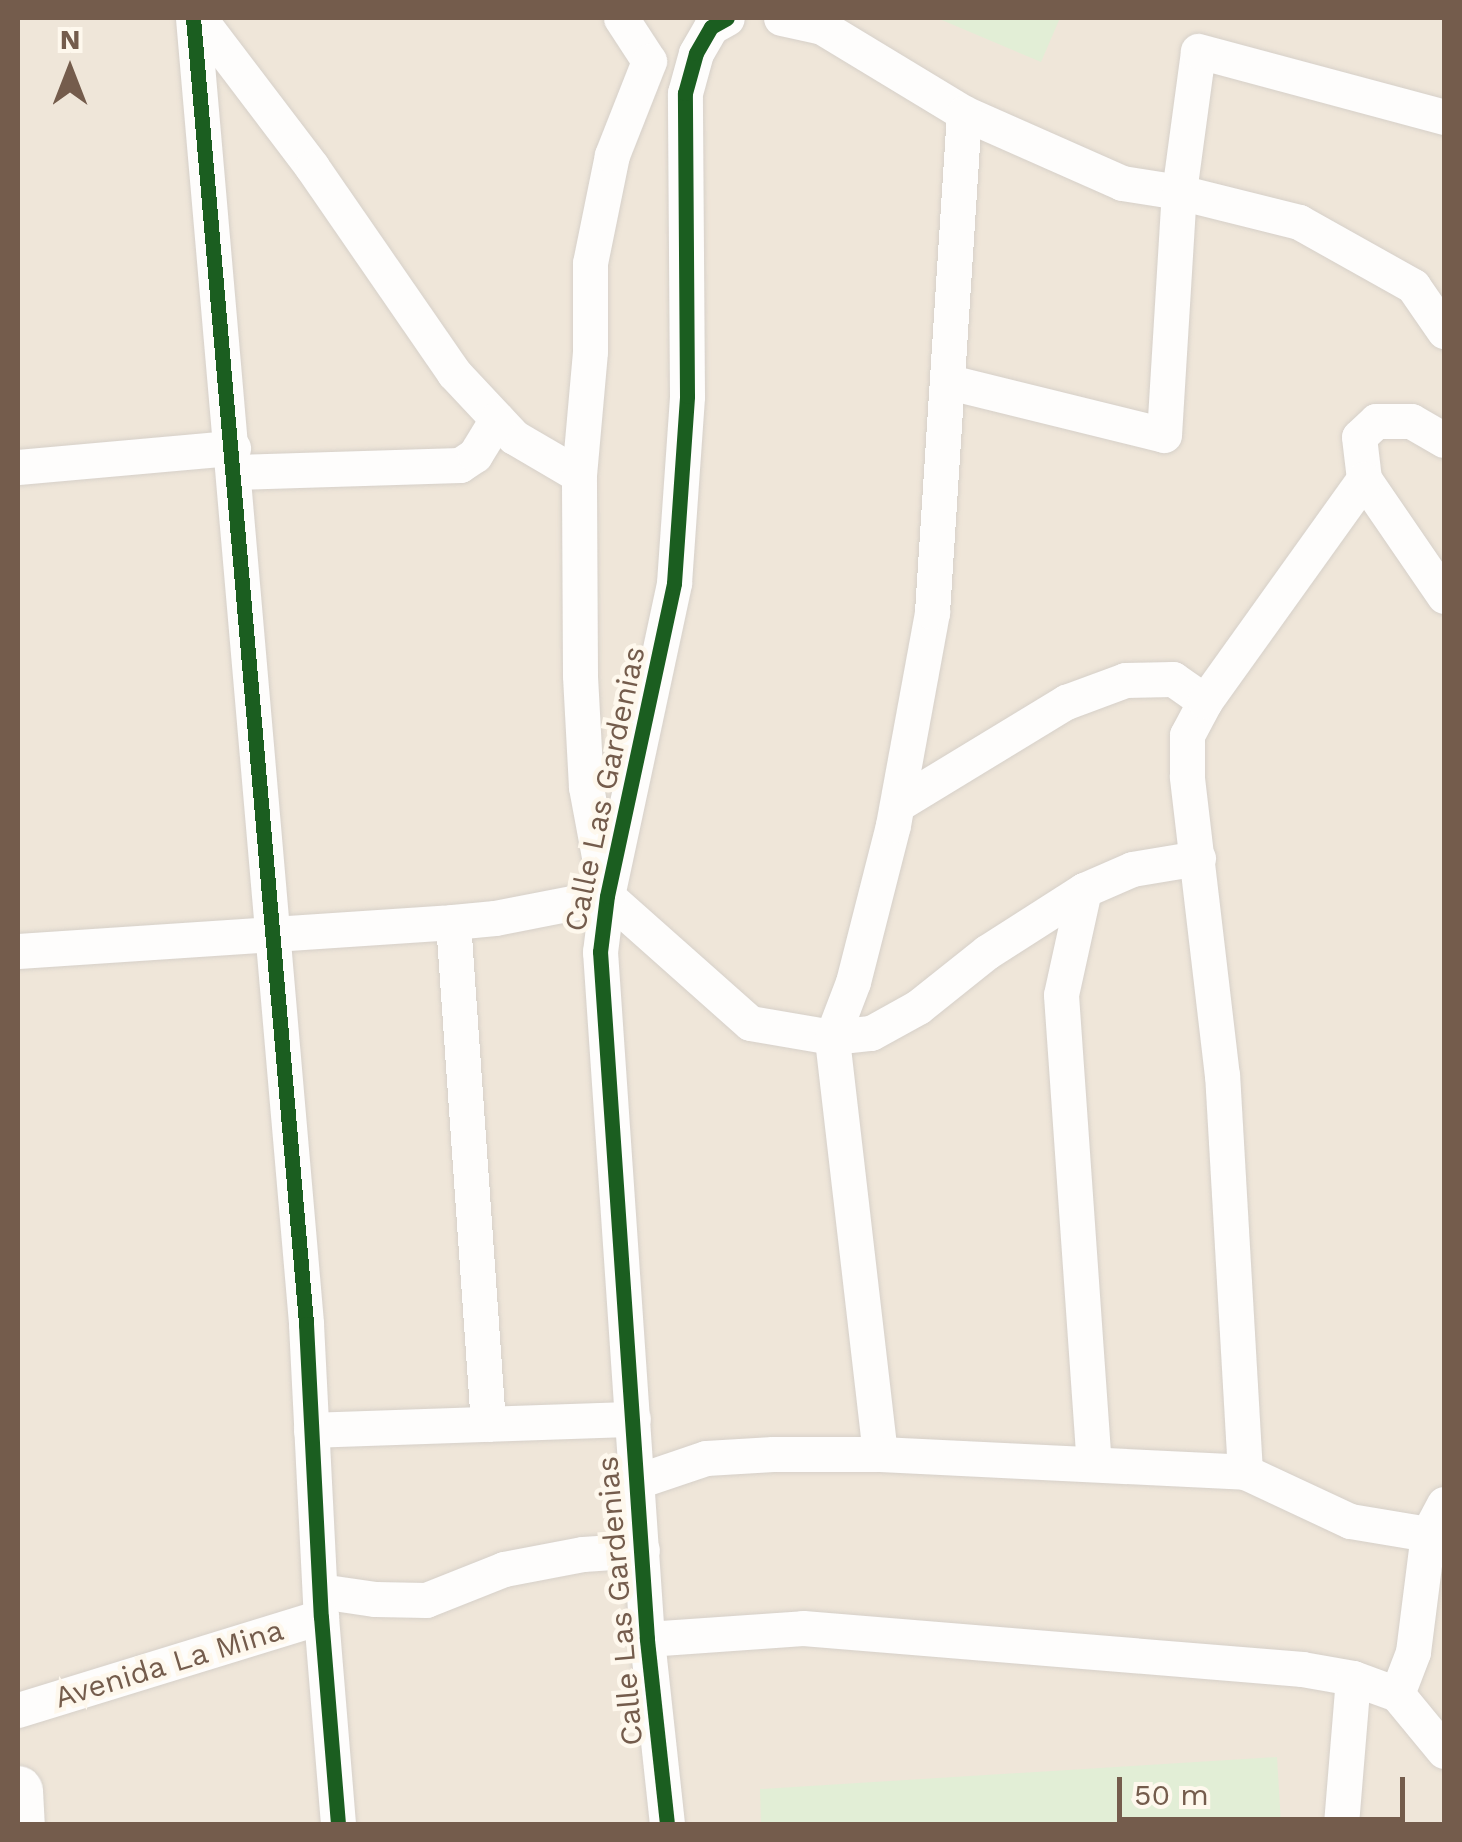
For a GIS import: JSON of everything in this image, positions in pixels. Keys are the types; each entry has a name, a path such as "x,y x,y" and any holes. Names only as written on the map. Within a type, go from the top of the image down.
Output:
{"street":[{"path":"196,18 312,168 454,373 514,437 578,475"},
{"path":"196,18 312,1430 320,1604 338,1824"},
{"path":"621,18 649,61"},
{"name":"Calle Las Gardenias","path":"667,1824 647,1639 600,952 607,896 674,583 687,396 686,93 696,53 710,27 727,18"},
{"path":"781,18 822,27 964,112 1122,184 1180,192 1299,222 1413,286 1444,332"},
{"path":"949,382 1164,435 1180,192 1198,51 1444,117"},
{"path":"649,61 696,53"},
{"path":"649,61 612,155 590,262 590,351 578,475 580,675 586,787 607,896 750,1023 832,1037 871,1033 918,1006 987,952 1084,890 1132,869 1198,858"},
{"path":"880,1454 832,1037 867,931 898,804 932,612 964,112"},
{"path":"18,467 234,460 460,466 475,455 498,419"},
{"path":"1444,440 1412,422 1376,421 1358,437 1364,479 1444,596"},
{"path":"1245,1472 1222,1076 1187,776 1187,735 1205,701 1364,479"},
{"path":"898,804 1066,702 1126,680 1173,678 1205,701"},
{"path":"1084,890 1061,995 1094,1464"},
{"path":"18,951 453,922 607,896"},
{"path":"453,922 488,1424"},
{"path":"312,1430 633,1419"},
{"path":"638,1481 706,1458 880,1454 1094,1464 1245,1472 1350,1522 1436,1519 1413,1652 1397,1694"},
{"path":"320,1604 426,1600 504,1569 583,1554 642,1550"},
{"name":"Avenida La Mina","path":"18,1710 320,1604"},
{"path":"647,1639 803,1628 1302,1669 1353,1678 1397,1694 1444,1751"},
{"path":"1341,1824 1353,1678"},
{"path":"18,1791 20,1824"}],"shaded area":[{"path":"18,18 1444,18 1444,1824 18,1824"}],"green space":[{"path":"937,18 1060,18 1041,62"},
{"path":"1277,1757 1281,1824 761,1824 760,1789"}],"cycle path":[{"path":"193,18 306,1324 321,1617 338,1824"},
{"path":"667,1824 647,1639 600,952 607,896 674,583 687,396 685,93 696,53 711,27 727,18"}]}
